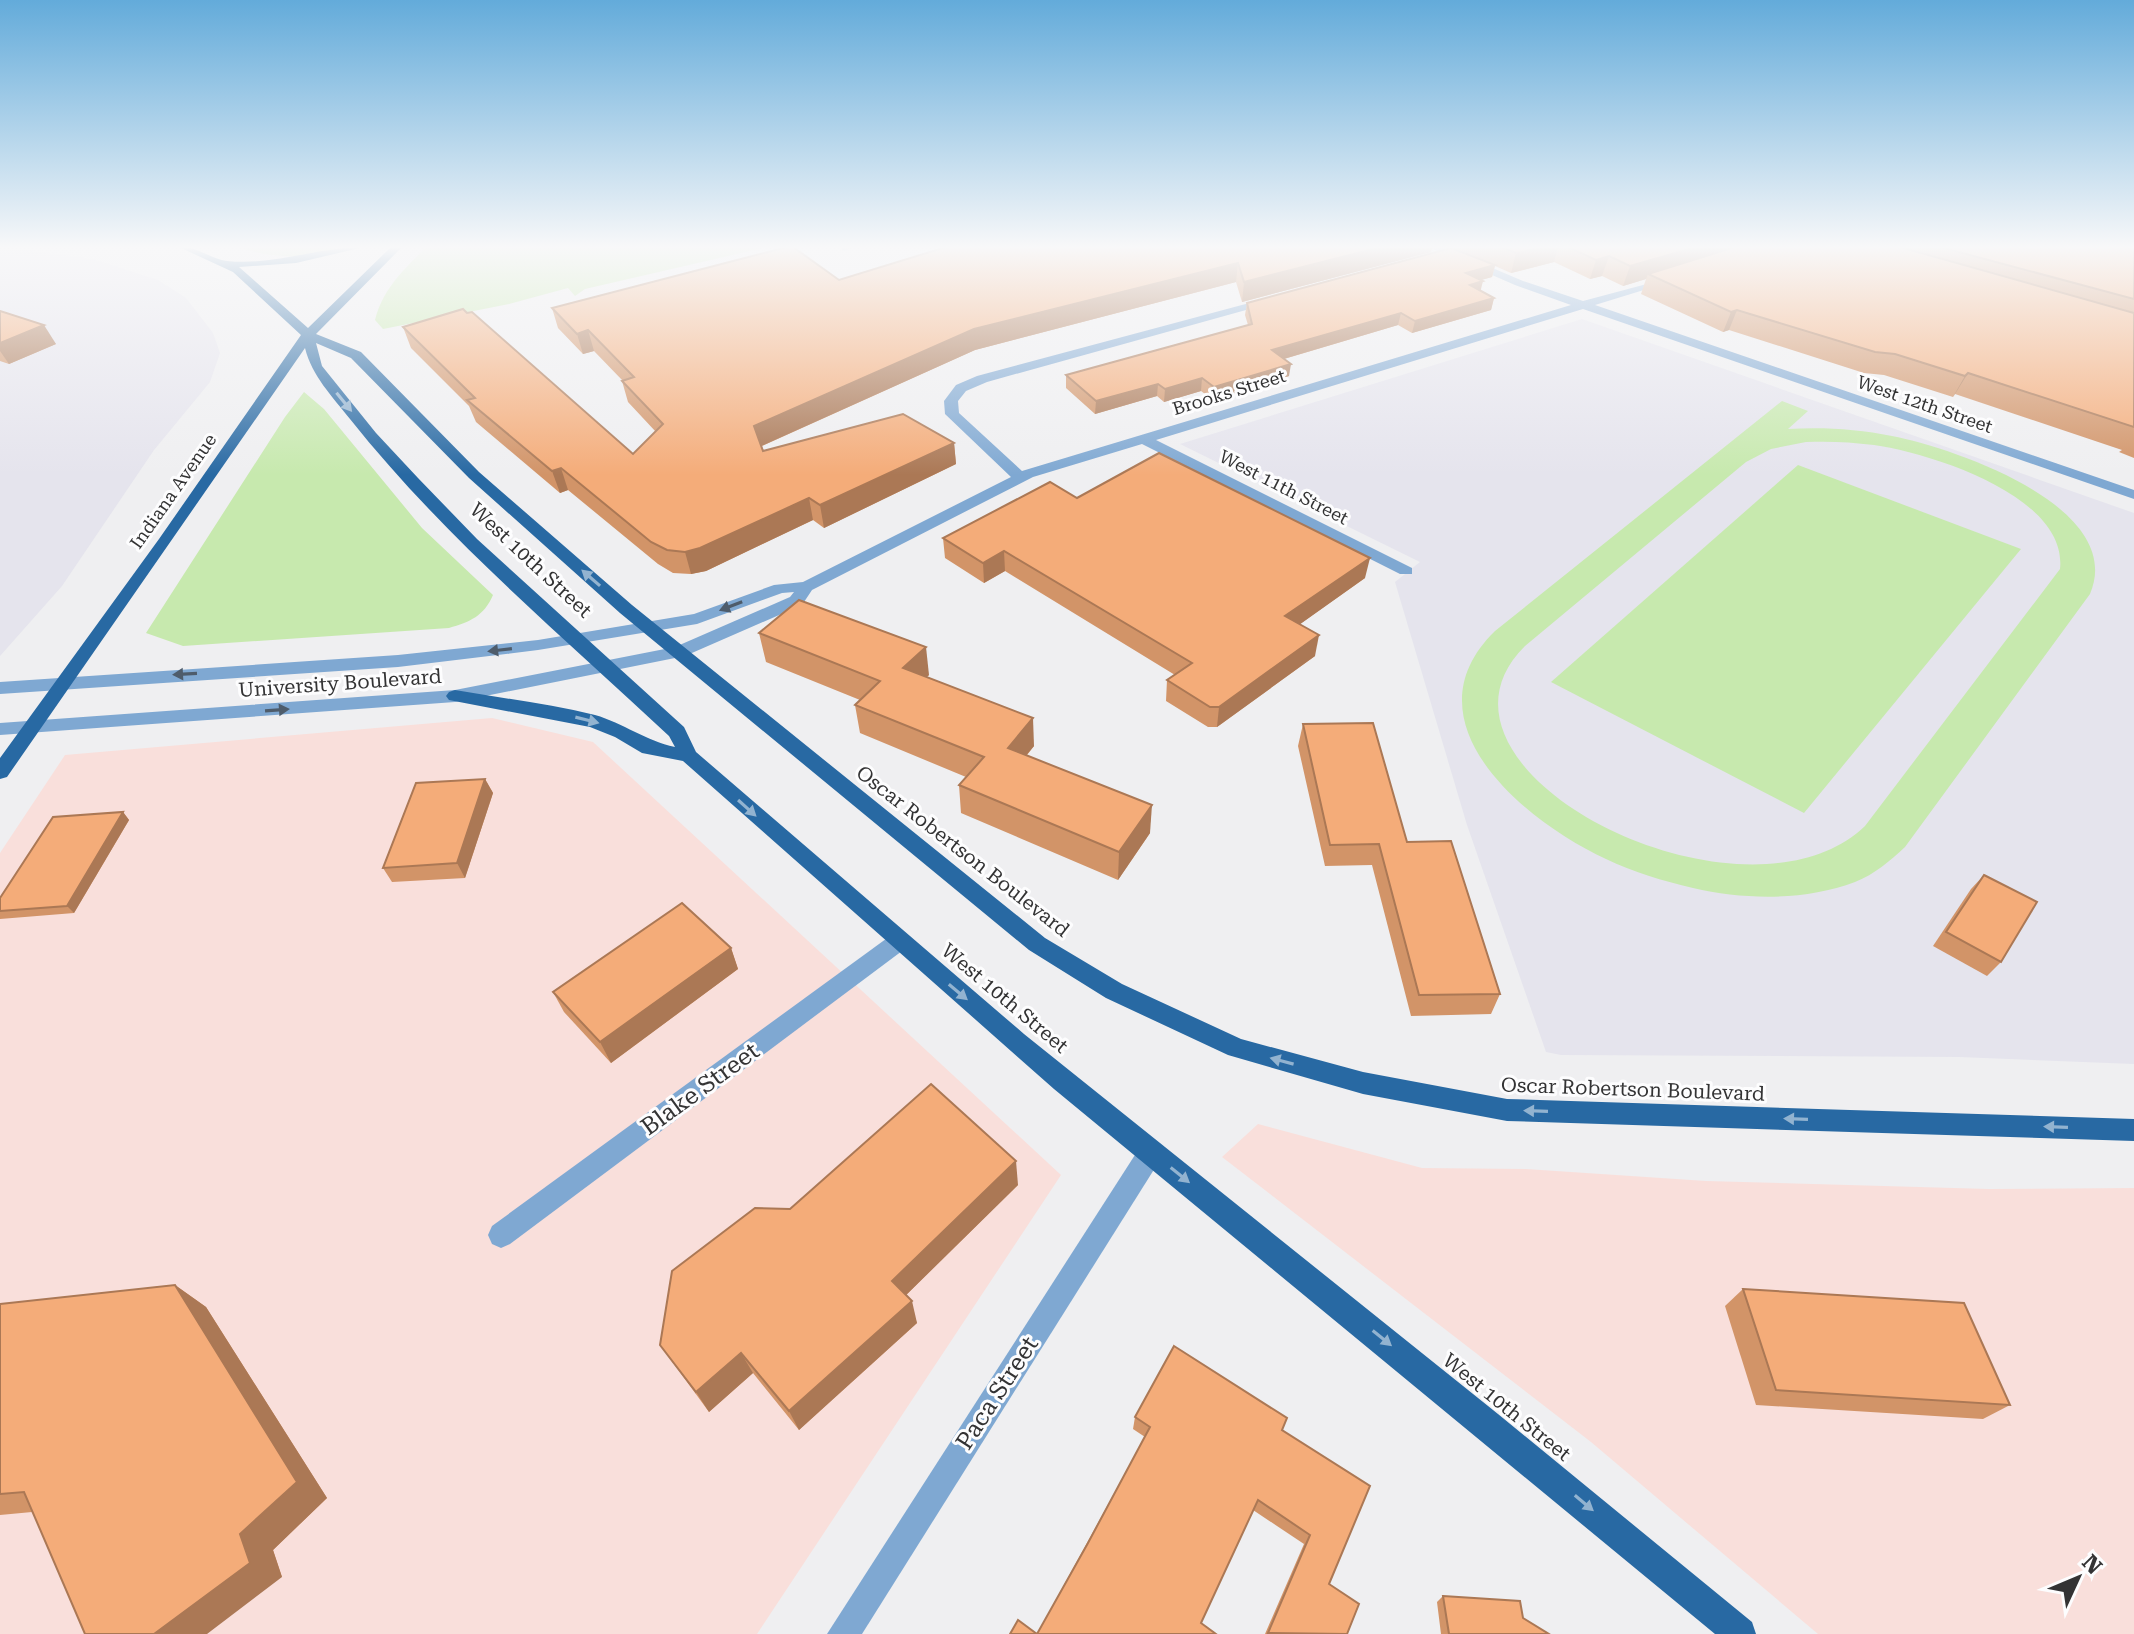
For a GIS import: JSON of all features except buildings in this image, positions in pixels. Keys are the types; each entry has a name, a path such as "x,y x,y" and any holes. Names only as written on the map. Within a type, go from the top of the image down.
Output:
{"main road":[{"name":"West 10th Street","path":"295,323 308,335 356,355 474,475 650,629"},
{"name":"Indiana Avenue","path":"0,772 308,335 320,323"},
{"name":"West 10th Street","path":"308,335 316,367 371,436 471,542 677,732 689,756 898,942 1151,1152 1476,1413 1740,1634"},
{"name":"Oscar Robertson Boulevard","path":"650,629 1037,944 1114,991 1236,1048 1363,1083 1507,1110 2134,1130"},
{"path":"455,696 593,721 622,732 649,748 689,756"}],"street":[{"path":"1021,478 952,414 951,401 961,388 982,379 1188,323"},
{"name":"Brooks Street","path":"650,629 697,619 780,588 806,587 1021,478 1522,323"},
{"name":"West 12th Street","path":"1635,323 2134,495"},
{"name":"West 11th Street","path":"1144,439 1406,571"},
{"name":"Brooks Street","path":"679,652 796,601 806,587"},
{"name":"University Boulevard","path":"0,688 398,661 650,629"},
{"name":"University Boulevard","path":"0,729 455,696 679,652"},
{"name":"Blake Street","path":"501,1235 898,942"},
{"name":"Paca Street","path":"843,1634 1151,1152"}],"shaded area":[{"path":"0,323 205,323 213,333 220,353 210,382 154,450 62,586 0,656"},
{"path":"1568,323 1594,323 2134,513 2134,1064 1959,1057 1561,1055 1546,1052 1467,825 1395,582 1420,562 1180,444"},
{"path":"492,718 593,742 1061,1175 757,1634 0,1634 0,853 65,755"},
{"path":"1258,1124 1422,1168 1526,1169 1706,1181 1989,1189 2134,1188 2134,1634 1818,1634 1591,1442 1222,1157"}],"green space":[{"path":"378,323 412,323 383,329"},
{"path":"304,392 324,409 422,528 493,595 489,602 476,617 449,628 183,646 146,633 285,417"},
{"path":"1782,401 1808,411 1788,429 1827,428 1892,436 1992,468 2060,509 2083,534 2095,563 2090,594 1905,847 1869,875 1816,893 1775,897 1733,895 1671,882 1606,859 1541,820 1511,794 1485,764 1468,733 1462,699 1470,665 1495,631","holes":["1806,442 1857,443 1898,450 1928,457 1991,483 2019,500 2042,520 2057,543 2060,569 1865,826 1811,857 1743,864 1671,853 1603,826 1546,788 1508,743 1499,694 1525,646 1746,462 1771,449"]},
{"path":"1798,465 2021,549 1804,813 1551,682"}]}
